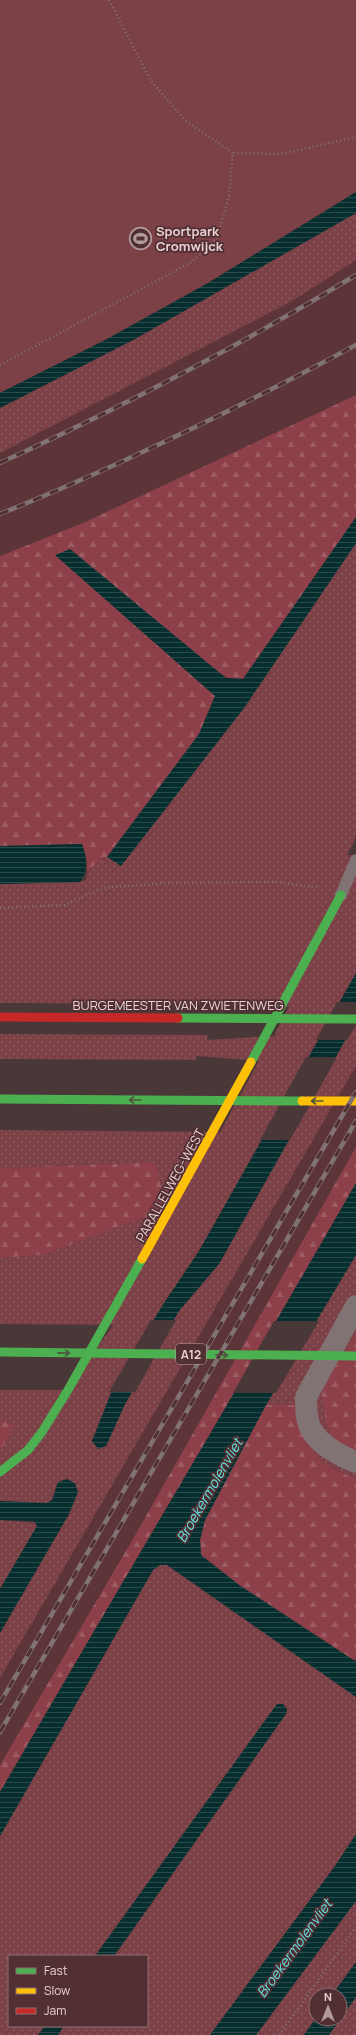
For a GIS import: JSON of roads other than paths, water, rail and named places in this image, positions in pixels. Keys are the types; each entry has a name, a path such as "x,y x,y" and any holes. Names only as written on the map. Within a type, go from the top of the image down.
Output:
{"main road":[{"name":"PARALLELWEG-WEST","path":"0,1472 28,1450 42,1432 68,1390 209,1141 341,895"},
{"name":"BURGEMEESTER VAN ZWIETENWEG","path":"0,1017 356,1019"},
{"path":"0,1099 356,1101"},
{"name":"A12","path":"0,1352 356,1356"}],"street":[{"path":"356,1306 306,1397 306,1410 312,1431 320,1440 346,1459 356,1462"}],"lane":[{"path":"341,895 356,860"}],"water":[{"path":"356,192 356,213 135,339 0,408 0,393 107,339 208,283"},
{"path":"356,517 356,543 244,708 121,866 107,857 199,734 215,696 55,555 70,549 226,678 243,679"},
{"path":"82,844 86,868 80,882 0,884 0,846"},
{"path":"356,973 356,1021 219,1264 179,1311 125,1404 106,1446 98,1449 92,1441 111,1393 162,1306 199,1251"},
{"name":"Broekermolenvliet","path":"356,1183 356,1255 266,1405 205,1520 200,1540 201,1555 239,1585 356,1662 356,1697 167,1565 160,1565 153,1570 0,1836 0,1792 268,1336"},
{"path":"67,1479 75,1483 78,1492 69,1514 0,1633 0,1589 37,1526 34,1521 0,1520 0,1501 47,1503 52,1500 58,1482"},
{"path":"277,1704 283,1704 287,1709 286,1714 115,1955 96,1955"},
{"name":"Broekermolenvliet","path":"356,1834 356,1901 256,2035 210,2035 335,1866"},
{"path":"356,1962 356,1997 348,2008 348,1987 338,1987"},
{"path":"44,2027 63,2027 58,2035 38,2035"},
{"path":"310,2027 335,2027 329,2035 304,2035"}],"railway":[{"path":"0,463 91,420 181,374 269,326 356,275"},
{"path":"0,514 91,476 225,413 356,345"},
{"path":"0,1703 356,1092"},
{"path":"0,1732 356,1121"}],"place":[{"name":"Sportpark Cromwijck","path":"140,238"}]}
